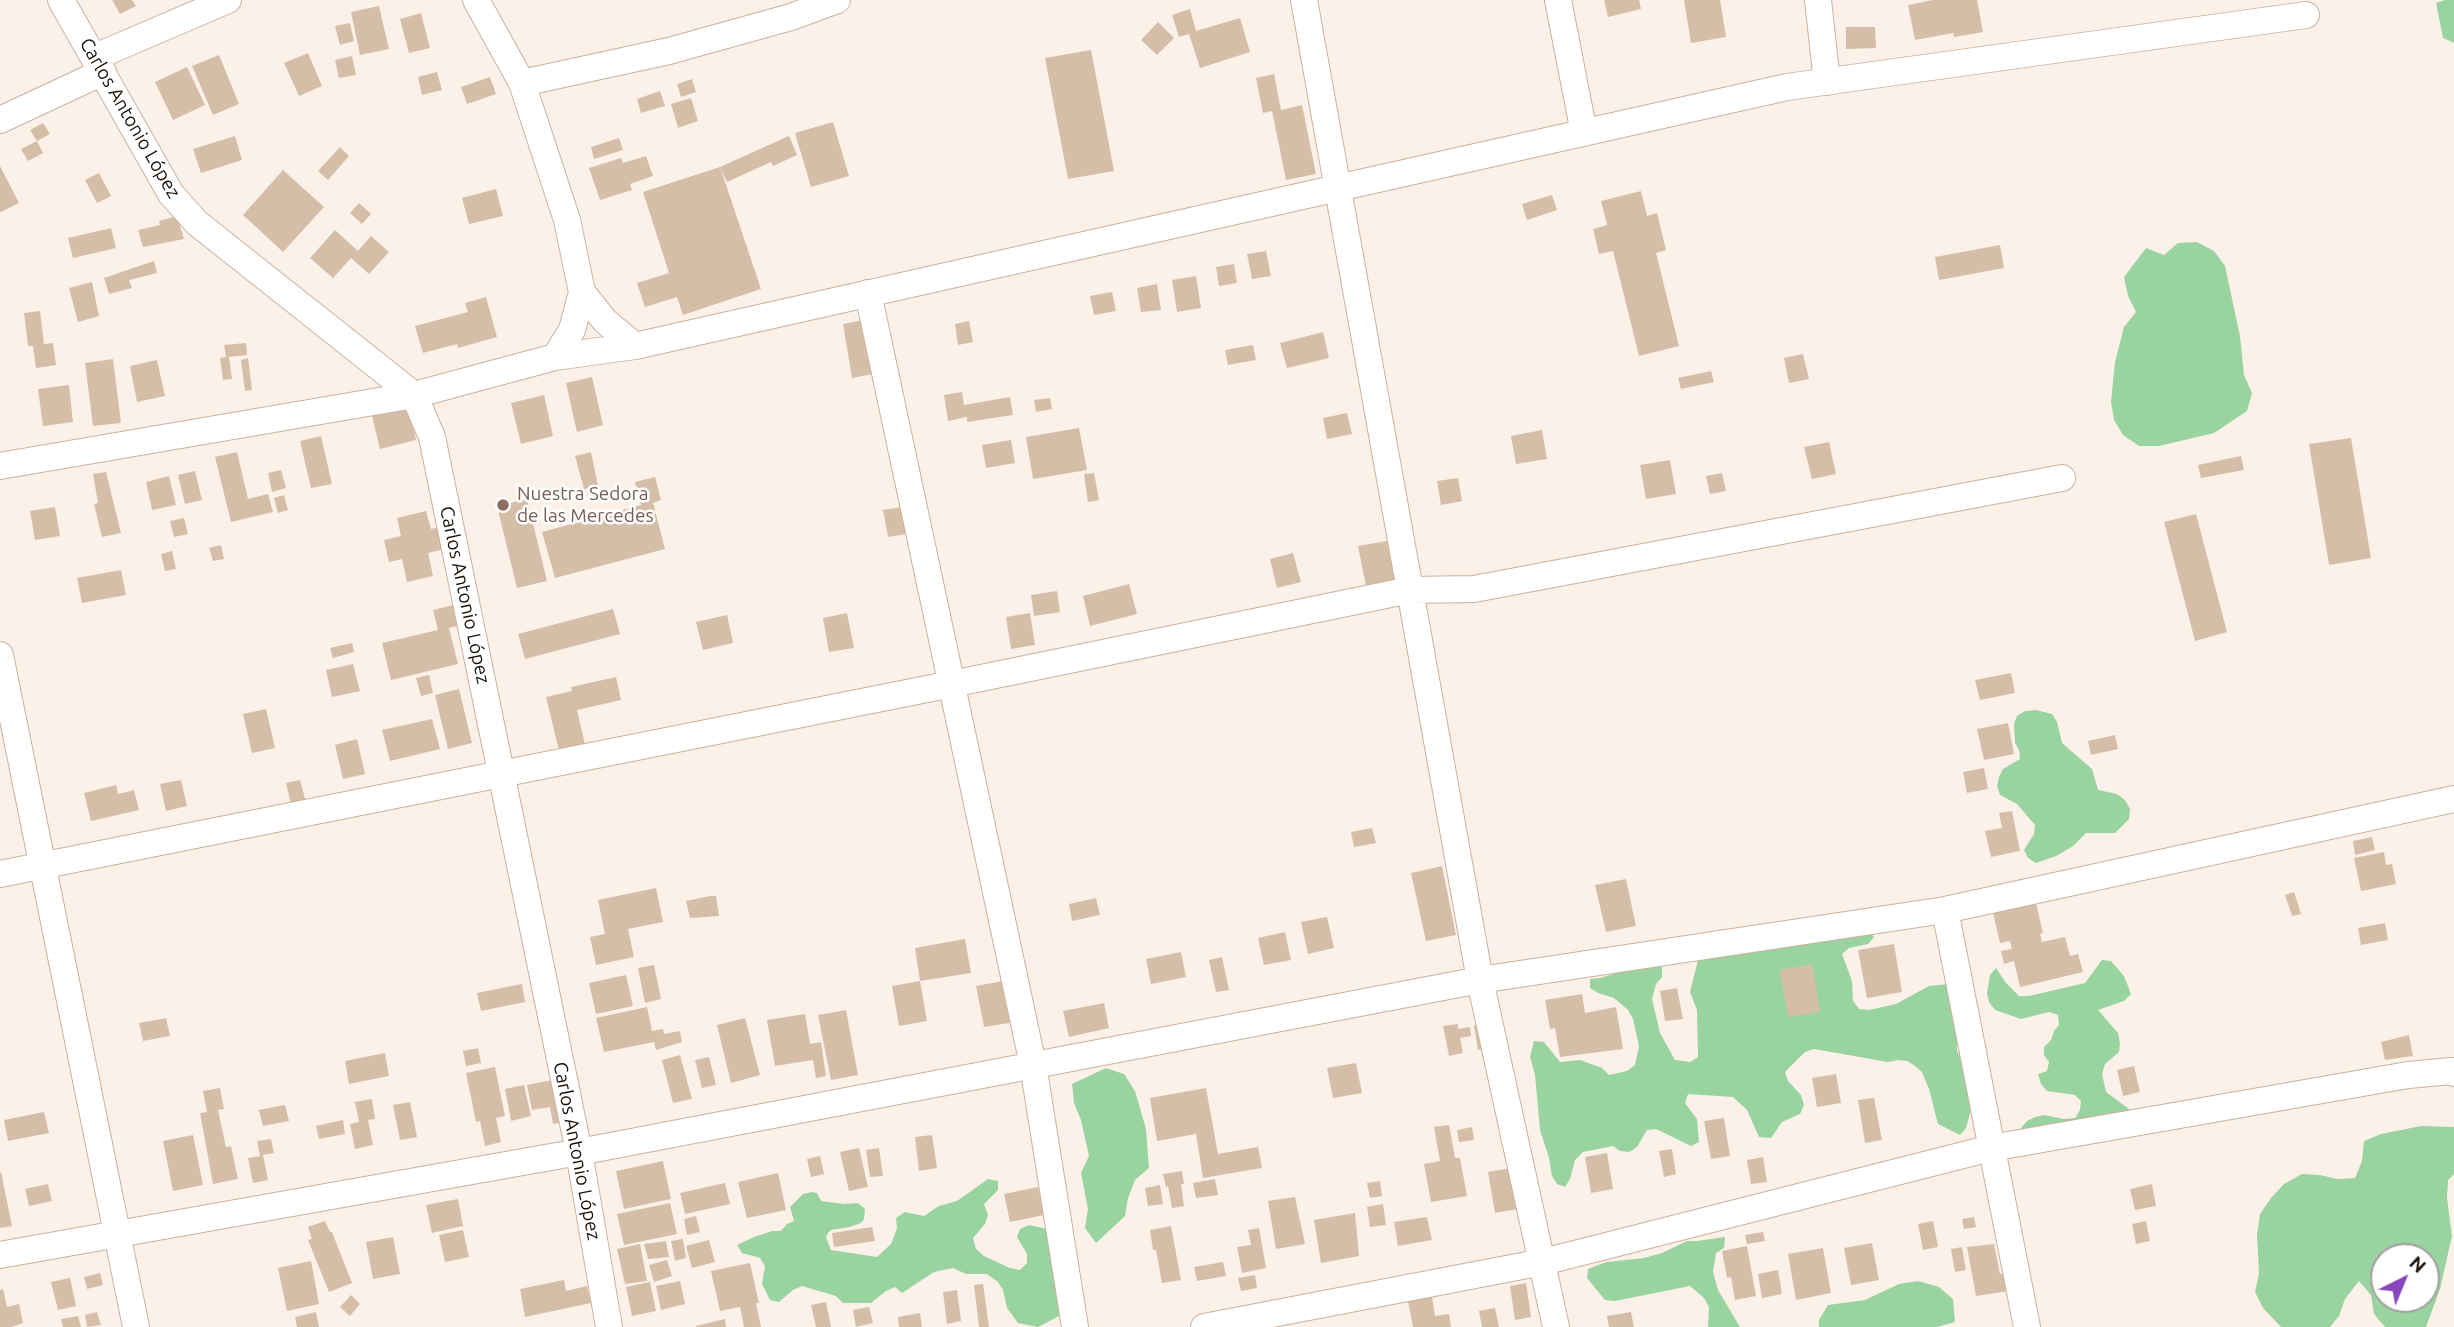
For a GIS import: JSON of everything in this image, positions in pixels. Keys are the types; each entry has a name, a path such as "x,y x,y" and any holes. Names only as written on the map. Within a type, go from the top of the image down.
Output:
{"street":[{"name":"Carlos Antonio López","path":"61,0 171,194 197,223 414,395 432,437 579,1152 609,1327"},
{"path":"0,120 99,65 228,0"},
{"path":"476,0 522,83 567,220 582,292 572,330 555,356"},
{"path":"522,83 669,51 791,17 836,0"},
{"path":"1304,0 1480,980 1556,1327"},
{"path":"1559,0 1584,133"},
{"path":"1818,0 1827,82"},
{"path":"0,466 414,395 555,356 635,346 1787,87 2306,15"},
{"path":"582,292 605,321 635,346"},
{"path":"868,293 1033,1066 1075,1327"},
{"path":"0,874 1410,590 1474,589 2062,478"},
{"path":"0,654 135,1327"},
{"path":"0,1255 579,1152 1480,980 1945,910 2454,799"},
{"path":"1945,910 2027,1327"},
{"path":"1205,1327 1543,1262 1991,1148 2408,1075 2454,1073"}],"green space":[{"path":"2454,0 2454,43 2443,38 2436,3"},
{"path":"2197,242 2214,251 2225,266 2240,336 2244,375 2252,393 2247,411 2214,433 2159,446 2139,446 2123,435 2114,420 2111,402 2115,362 2124,327 2136,312 2128,296 2124,277 2146,248 2164,255 2178,243"},
{"path":"2036,710 2052,714 2057,722 2062,743 2092,769 2098,790 2117,794 2125,800 2130,809 2129,819 2115,833 2086,833 2073,846 2036,863 2028,858 2024,850 2034,834 2035,825 2017,804 2000,795 1997,786 2003,769 2020,759 2015,743 2014,724 2017,716 2025,711"},
{"path":"1869,928 1874,937 1868,944 1849,948 1842,954 1852,981 1853,1001 1859,1009 1869,1010 1896,1004 1929,986 1949,984 1958,1031 1957,1051 1966,1069 1971,1109 1966,1128 1960,1135 1938,1124 1922,1072 1907,1061 1888,1062 1814,1049 1805,1052 1785,1072 1788,1081 1801,1095 1804,1105 1800,1114 1782,1122 1771,1138 1759,1137 1747,1110 1733,1097 1688,1094 1685,1103 1697,1119 1699,1142 1691,1146 1656,1129 1647,1130 1637,1147 1629,1152 1620,1151 1613,1146 1583,1152 1575,1160 1565,1187 1557,1184 1552,1176 1540,1130 1535,1075 1530,1057 1534,1041 1544,1042 1560,1062 1580,1060 1602,1068 1609,1075 1627,1071 1635,1065 1639,1046 1633,1019 1628,1010 1614,998 1590,988 1590,979 1654,962 1662,967 1662,977 1656,984 1652,999 1660,1033 1675,1060 1690,1062 1698,1057 1697,1010 1690,992 1699,956"},
{"path":"2102,960 2111,961 2124,976 2131,994 2124,1001 2098,1010 2118,1033 2120,1043 2119,1052 2105,1064 2102,1074 2106,1092 2129,1109 2132,1119 2104,1142 2095,1144 2018,1137 2021,1128 2035,1117 2044,1115 2075,1118 2081,1101 2075,1095 2047,1091 2038,1074 2047,1071 2049,1062 2044,1055 2044,1047 2059,1025 2058,1015 2049,1012 2021,1019 1995,1010 1987,993 1990,975 1996,968 2019,996 2029,996 2085,983"},
{"path":"1106,1068 1124,1074 1135,1091 1146,1129 1149,1168 1135,1180 1125,1216 1096,1243 1085,1228 1088,1209 1081,1173 1089,1156 1081,1120 1074,1103 1072,1084"},
{"path":"2421,1126 2454,1127 2454,1174 2448,1180 2447,1198 2452,1236 2440,1289 2440,1243 2370,1243 2370,1294 2359,1281 2345,1299 2339,1316 2330,1327 2281,1327 2263,1308 2255,1292 2259,1273 2257,1235 2260,1214 2284,1184 2302,1174 2337,1179 2355,1178 2362,1161 2364,1141 2381,1134"},
{"path":"988,1179 998,1181 998,1190 984,1204 988,1215 985,1224 973,1238 976,1249 984,1256 1020,1270 1027,1263 1027,1254 1017,1237 1020,1229 1029,1225 1047,1229 1061,1315 1038,1327 1018,1323 1007,1308 1003,1290 998,1282 987,1274 966,1274 953,1268 934,1272 902,1293 895,1287 871,1303 843,1303 836,1296 802,1286 779,1302 770,1300 762,1284 765,1266 760,1258 742,1253 737,1245 772,1231 781,1231 794,1221 790,1207 803,1194 812,1192 817,1193 821,1201 858,1203 865,1209 861,1223 828,1233 826,1237 831,1250 877,1257 891,1244 897,1228 896,1218 905,1212 924,1216 939,1206 957,1201"},
{"path":"1725,1237 1724,1248 1716,1253 1713,1272 1718,1290 1740,1327 1708,1327 1709,1307 1704,1298 1690,1286 1615,1301 1605,1300 1587,1278 1588,1269 1606,1262 1644,1258 1687,1241"},
{"path":"1918,1281 1939,1287 1953,1299 1955,1322 1937,1327 1819,1327 1819,1320 1828,1305 1865,1300 1899,1284"},
{"path":"2431,1313 2426,1327 2385,1327 2374,1314"}],"building":[{"path":"112,0 132,0 136,6 120,14"},
{"path":"1604,0 1639,0 1641,9 1608,17"},
{"path":"1684,0 1720,0 1726,37 1691,43"},
{"path":"1933,0 1977,0 1983,32 1954,37 1953,33 1915,40 1908,5"},
{"path":"379,6 389,49 360,55 351,12"},
{"path":"1190,9 1196,31 1240,18 1250,52 1200,68 1189,34 1179,37 1172,15"},
{"path":"421,13 430,48 409,53 400,19"},
{"path":"1158,22 1174,38 1157,55 1141,40"},
{"path":"350,23 354,41 340,45 335,26"},
{"path":"1846,27 1875,27 1876,48 1846,49"},
{"path":"1091,50 1114,171 1068,179 1045,58"},
{"path":"308,53 322,86 299,96 284,63"},
{"path":"219,55 239,104 213,115 192,66"},
{"path":"352,56 356,75 339,78 335,60"},
{"path":"187,67 205,105 173,120 155,82"},
{"path":"437,72 442,90 422,95 418,77"},
{"path":"1274,74 1281,110 1302,105 1316,174 1286,180 1272,111 1263,113 1256,78"},
{"path":"490,77 496,94 467,104 461,87"},
{"path":"692,79 696,92 681,97 677,84"},
{"path":"660,91 665,106 641,113 637,99"},
{"path":"691,98 698,121 678,128 671,104"},
{"path":"833,122 849,176 811,187 795,133"},
{"path":"43,123 50,134 37,141 30,130"},
{"path":"235,136 242,160 201,173 193,149"},
{"path":"789,136 797,155 773,166 771,162 727,182 720,167"},
{"path":"619,138 623,150 594,159 591,147"},
{"path":"37,141 43,153 28,161 21,149"},
{"path":"340,147 349,156 328,180 318,171"},
{"path":"646,156 653,176 630,184 632,190 600,200 589,168 621,158 623,163"},
{"path":"0,166 19,203 1,212 0,211"},
{"path":"720,167 761,289 683,315 677,297 645,307 637,283 669,273 643,192"},
{"path":"283,170 324,207 283,252 243,215"},
{"path":"99,173 111,196 97,203 85,180"},
{"path":"496,189 503,216 469,224 462,198"},
{"path":"1641,191 1647,216 1657,213 1666,250 1656,253 1679,346 1639,356 1613,251 1599,254 1593,229 1607,225 1601,201"},
{"path":"1552,195 1557,210 1527,220 1522,204"},
{"path":"359,203 371,214 362,224 350,213"},
{"path":"177,216 184,239 143,247 138,230 160,225 159,221"},
{"path":"111,228 116,248 73,258 68,238"},
{"path":"335,230 358,251 371,236 389,252 369,274 351,258 333,278 310,258"},
{"path":"2000,245 2004,268 1939,280 1935,257"},
{"path":"1266,251 1271,276 1252,279 1247,254"},
{"path":"154,261 157,273 129,280 132,288 109,294 104,278"},
{"path":"1234,264 1237,283 1219,286 1216,267"},
{"path":"1196,276 1201,308 1177,312 1172,280"},
{"path":"92,282 99,316 78,322 69,288"},
{"path":"1157,284 1161,310 1141,312 1137,288"},
{"path":"1112,292 1116,311 1094,315 1090,296"},
{"path":"486,297 497,337 458,348 457,344 423,353 415,326 468,312 465,303"},
{"path":"40,311 44,344 53,343 56,365 36,368 33,346 28,346 24,313"},
{"path":"868,319 878,373 852,378 843,324"},
{"path":"969,321 973,342 958,345 955,324"},
{"path":"1323,332 1329,358 1287,368 1280,343"},
{"path":"246,343 247,355 229,357 232,379 223,380 220,358 226,357 224,345"},
{"path":"1253,345 1256,360 1228,365 1225,350"},
{"path":"1803,354 1809,379 1789,383 1784,358"},
{"path":"248,358 252,390 245,391 241,360"},
{"path":"113,359 121,423 93,426 85,363"},
{"path":"157,360 165,396 137,402 130,366"},
{"path":"1711,371 1714,382 1681,389 1678,378"},
{"path":"592,377 603,425 577,432 566,383"},
{"path":"69,385 73,422 43,426 38,389"},
{"path":"962,392 964,405 1010,397 1013,415 967,422 967,417 948,421 944,395"},
{"path":"544,395 553,436 521,444 511,403"},
{"path":"1050,398 1052,409 1036,412 1034,400"},
{"path":"409,407 416,440 380,449 372,416"},
{"path":"1347,413 1352,434 1327,439 1323,418"},
{"path":"1079,428 1087,470 1033,479 1026,437"},
{"path":"1542,430 1547,459 1516,464 1511,436"},
{"path":"321,436 332,484 311,488 300,441"},
{"path":"2351,438 2371,558 2329,565 2309,444"},
{"path":"1011,440 1015,463 986,468 982,445"},
{"path":"1829,442 1836,474 1812,479 1804,447"},
{"path":"237,452 248,499 268,494 273,512 231,522 215,457"},
{"path":"591,452 598,486 584,489 575,456"},
{"path":"2241,456 2244,470 2201,478 2198,465"},
{"path":"1670,460 1676,494 1646,499 1640,465"},
{"path":"281,470 286,488 272,492 268,473"},
{"path":"195,471 202,500 185,504 178,475"},
{"path":"106,472 121,533 102,537 94,504 98,503 93,474"},
{"path":"1094,473 1099,500 1088,502 1084,474"},
{"path":"1722,473 1726,491 1710,494 1706,476"},
{"path":"169,476 176,505 152,510 146,482"},
{"path":"655,477 661,500 653,503 665,549 555,578 542,532 641,505 635,482"},
{"path":"1458,478 1462,501 1441,505 1437,481"},
{"path":"284,495 288,510 278,513 274,498"},
{"path":"527,499 547,581 517,588 497,506"},
{"path":"908,506 913,533 888,537 883,510"},
{"path":"55,507 60,536 35,540 30,511"},
{"path":"426,511 431,529 440,527 445,549 428,553 433,576 407,582 402,559 389,562 384,540 401,536 397,518"},
{"path":"2196,514 2227,632 2195,641 2164,522"},
{"path":"184,518 188,534 174,537 170,521"},
{"path":"1387,541 1395,580 1366,586 1358,546"},
{"path":"221,545 224,559 213,561 209,548"},
{"path":"172,551 176,569 165,571 161,554"},
{"path":"1293,553 1301,582 1277,588 1270,559"},
{"path":"121,570 126,595 82,603 77,578"},
{"path":"1129,584 1137,614 1090,626 1083,596"},
{"path":"1057,591 1060,612 1034,616 1031,595"},
{"path":"457,604 462,625 449,628 458,664 391,680 382,643 438,630 433,610"},
{"path":"613,609 620,634 525,659 518,634"},
{"path":"847,613 854,648 829,652 823,618"},
{"path":"1030,613 1035,645 1011,649 1006,617"},
{"path":"727,615 733,643 703,650 696,622"},
{"path":"352,643 354,652 333,658 330,648"},
{"path":"353,664 360,691 332,697 326,670"},
{"path":"2011,673 2015,693 1980,700 1975,680"},
{"path":"429,675 433,693 421,696 416,678"},
{"path":"616,677 621,700 577,710 586,749 560,755 546,697 572,691 571,687"},
{"path":"459,689 472,743 448,749 435,695"},
{"path":"266,709 275,748 252,753 243,714"},
{"path":"432,719 440,749 390,761 382,730"},
{"path":"2008,723 2014,754 1984,760 1977,729"},
{"path":"2115,735 2118,749 2091,755 2088,741"},
{"path":"357,739 365,774 343,779 335,745"},
{"path":"1984,768 1988,789 1967,793 1963,772"},
{"path":"181,780 187,806 166,811 160,784"},
{"path":"300,780 307,806 292,809 286,783"},
{"path":"116,785 118,794 134,790 139,810 91,821 84,793"},
{"path":"2012,811 2020,851 1991,857 1985,831 2002,828 1999,813"},
{"path":"1372,828 1376,843 1354,847 1351,832"},
{"path":"2372,837 2375,850 2355,855 2353,841"},
{"path":"2384,852 2386,865 2392,864 2396,884 2361,891 2354,858"},
{"path":"1442,866 1456,935 1426,941 1411,873"},
{"path":"1626,879 1636,926 1606,932 1595,885"},
{"path":"656,888 663,922 628,929 634,957 596,965 590,937 605,934 598,900"},
{"path":"2294,892 2301,914 2292,916 2285,895"},
{"path":"716,896 719,916 690,918 686,901"},
{"path":"1096,898 1100,915 1072,921 1069,904"},
{"path":"2036,903 2043,933 2040,934 2042,942 2065,937 2070,956 2078,954 2083,972 2020,987 2014,961 2004,964 2001,951 2012,949 2010,941 2000,943 1993,913"},
{"path":"1327,917 1334,948 1308,954 1301,922"},
{"path":"2385,923 2388,940 2361,945 2358,928"},
{"path":"1285,932 1291,960 1264,965 1258,938"},
{"path":"965,939 971,973 920,981 915,948"},
{"path":"1894,944 1902,992 1867,998 1858,950"},
{"path":"1181,952 1186,977 1151,984 1146,959"},
{"path":"1222,957 1229,990 1216,992 1209,960"},
{"path":"1812,964 1820,1012 1788,1017 1780,970"},
{"path":"654,965 661,999 645,1003 638,968"},
{"path":"626,975 633,1006 596,1014 589,983"},
{"path":"1008,980 1015,1022 984,1027 976,986"},
{"path":"920,981 927,1021 899,1026 892,986"},
{"path":"522,984 525,1002 481,1011 477,993"},
{"path":"1677,988 1683,1019 1665,1021 1660,991"},
{"path":"1582,994 1585,1013 1616,1007 1623,1049 1560,1057 1555,1028 1550,1029 1545,1000"},
{"path":"1104,1003 1109,1028 1069,1037 1063,1011"},
{"path":"647,1007 652,1031 663,1029 664,1034 680,1031 682,1042 656,1050 654,1042 604,1052 596,1018"},
{"path":"846,1010 858,1075 831,1080 818,1015"},
{"path":"805,1014 810,1044 821,1042 826,1076 816,1078 813,1060 775,1066 767,1020"},
{"path":"166,1018 170,1036 143,1041 139,1023"},
{"path":"745,1018 760,1075 731,1083 717,1025"},
{"path":"1487,1023 1491,1048 1478,1050 1474,1025"},
{"path":"1458,1024 1458,1029 1470,1027 1471,1036 1460,1038 1463,1053 1449,1056 1443,1026"},
{"path":"2409,1035 2413,1056 2385,1060 2381,1042"},
{"path":"478,1048 481,1063 466,1066 463,1051"},
{"path":"385,1053 389,1076 349,1084 345,1061"},
{"path":"680,1055 692,1099 673,1103 662,1060"},
{"path":"709,1057 716,1085 702,1088 695,1060"},
{"path":"1356,1063 1362,1093 1333,1098 1327,1068"},
{"path":"2134,1066 2140,1092 2123,1096 2117,1070"},
{"path":"495,1067 505,1116 496,1118 501,1142 485,1146 480,1121 476,1122 466,1073"},
{"path":"1836,1074 1841,1103 1817,1107 1812,1078"},
{"path":"552,1080 567,1121 553,1124 550,1107 532,1110 527,1085"},
{"path":"524,1085 531,1116 511,1121 505,1089"},
{"path":"220,1088 224,1109 218,1110 226,1147 231,1146 238,1179 213,1184 200,1113 207,1112 203,1091"},
{"path":"1206,1088 1218,1154 1258,1147 1262,1168 1203,1178 1196,1134 1157,1141 1150,1098"},
{"path":"1874,1098 1882,1140 1865,1143 1858,1100"},
{"path":"372,1099 375,1119 368,1120 373,1145 355,1149 350,1124 359,1122 355,1102"},
{"path":"410,1102 417,1137 400,1140 393,1105"},
{"path":"285,1105 289,1121 263,1126 259,1110"},
{"path":"44,1112 49,1133 8,1141 4,1120"},
{"path":"1724,1118 1730,1156 1711,1159 1704,1121"},
{"path":"343,1120 345,1134 319,1139 316,1126"},
{"path":"1449,1125 1455,1158 1460,1158 1467,1196 1431,1202 1424,1164 1440,1161 1434,1127"},
{"path":"1472,1127 1474,1140 1459,1142 1457,1130"},
{"path":"193,1135 203,1185 173,1191 163,1141"},
{"path":"932,1135 937,1168 919,1171 915,1137"},
{"path":"271,1139 274,1153 263,1155 268,1180 253,1183 248,1158 260,1156 257,1141"},
{"path":"859,1148 868,1187 849,1191 840,1152"},
{"path":"879,1148 883,1176 870,1177 866,1150"},
{"path":"1672,1149 1676,1174 1664,1177 1659,1151"},
{"path":"1607,1153 1613,1189 1591,1193 1585,1157"},
{"path":"820,1156 824,1174 811,1177 807,1159"},
{"path":"1763,1157 1767,1182 1751,1184 1747,1160"},
{"path":"663,1161 671,1199 624,1209 616,1171"},
{"path":"1511,1168 1518,1209 1495,1213 1488,1172"},
{"path":"1182,1171 1184,1206 1172,1208 1163,1174"},
{"path":"0,1173 12,1226 0,1228"},
{"path":"778,1173 786,1210 747,1218 738,1182"},
{"path":"1215,1179 1218,1195 1196,1198 1193,1183"},
{"path":"1380,1181 1382,1196 1370,1198 1367,1183"},
{"path":"725,1183 730,1204 685,1214 680,1193"},
{"path":"48,1184 52,1201 29,1206 25,1189"},
{"path":"2152,1184 2156,1206 2135,1210 2130,1189"},
{"path":"1160,1185 1163,1204 1148,1206 1145,1188"},
{"path":"1038,1187 1044,1215 1010,1222 1004,1194"},
{"path":"1295,1197 1305,1244 1276,1249 1268,1201"},
{"path":"458,1199 463,1226 432,1233 426,1205"},
{"path":"670,1203 677,1234 624,1245 617,1214"},
{"path":"1383,1204 1386,1225 1370,1227 1367,1207"},
{"path":"1355,1213 1359,1256 1321,1263 1314,1220"},
{"path":"696,1216 700,1232 687,1235 684,1219"},
{"path":"1427,1217 1432,1240 1398,1246 1394,1222"},
{"path":"1974,1217 1976,1227 1964,1229 1962,1219"},
{"path":"325,1221 352,1283 329,1292 308,1240 312,1239 308,1227"},
{"path":"1933,1221 1938,1247 1923,1250 1918,1224"},
{"path":"2146,1221 2150,1241 2136,1244 2132,1224"},
{"path":"1171,1226 1181,1280 1162,1283 1150,1230"},
{"path":"872,1227 875,1241 834,1247 832,1233"},
{"path":"1259,1228 1266,1268 1242,1273 1237,1247 1251,1245 1248,1230"},
{"path":"463,1230 469,1257 445,1262 439,1235"},
{"path":"1763,1232 1765,1241 1747,1244 1745,1235"},
{"path":"393,1237 400,1274 373,1279 366,1242"},
{"path":"683,1239 686,1258 675,1261 671,1241"},
{"path":"709,1240 715,1262 692,1268 686,1246"},
{"path":"666,1241 669,1257 648,1259 644,1244"},
{"path":"1872,1243 1879,1280 1851,1285 1844,1248"},
{"path":"640,1244 647,1281 625,1284 617,1249"},
{"path":"1994,1244 2000,1274 2007,1273 2010,1291 1976,1296 1967,1247"},
{"path":"1747,1246 1756,1296 1735,1300 1722,1251"},
{"path":"1962,1247 1966,1270 1955,1272 1951,1249"},
{"path":"1823,1248 1831,1293 1796,1300 1788,1254"},
{"path":"667,1260 672,1276 654,1282 649,1265"},
{"path":"311,1261 319,1304 287,1311 278,1268"},
{"path":"1223,1262 1226,1276 1197,1281 1194,1267"},
{"path":"750,1263 761,1327 744,1327 740,1307 720,1311 711,1271"},
{"path":"1778,1270 1782,1294 1762,1298 1758,1274"},
{"path":"100,1273 103,1285 87,1289 84,1277"},
{"path":"1255,1275 1257,1288 1241,1291 1238,1278"},
{"path":"70,1278 76,1306 58,1310 51,1282"},
{"path":"564,1280 566,1291 587,1286 591,1303 525,1317 520,1289"},
{"path":"680,1281 685,1304 661,1310 656,1286"},
{"path":"650,1282 656,1311 632,1316 626,1287"},
{"path":"1526,1283 1531,1317 1515,1320 1510,1286"},
{"path":"983,1284 989,1327 979,1327 974,1285"},
{"path":"3,1289 7,1307 19,1304 23,1323 0,1327 0,1290"},
{"path":"957,1290 961,1321 947,1324 943,1292"},
{"path":"351,1295 360,1304 350,1316 340,1307"},
{"path":"1432,1297 1435,1316 1449,1314 1451,1327 1413,1327 1408,1301"},
{"path":"826,1302 831,1327 816,1327 811,1305"},
{"path":"869,1307 873,1323 856,1327 853,1310"},
{"path":"1495,1308 1499,1327 1482,1327 1479,1311"},
{"path":"97,1312 101,1325 87,1327 85,1315"},
{"path":"316,1312 319,1327 297,1327 295,1317"},
{"path":"1631,1312 1634,1327 1609,1327 1607,1316"},
{"path":"920,1313 922,1327 899,1327 898,1317"},
{"path":"78,1316 81,1327 63,1327 61,1319"},
{"path":"725,1319 726,1327 696,1327 696,1326"}],"place":[{"name":"Nuestra Sedora de las Mercedes","path":"503,505"}]}
